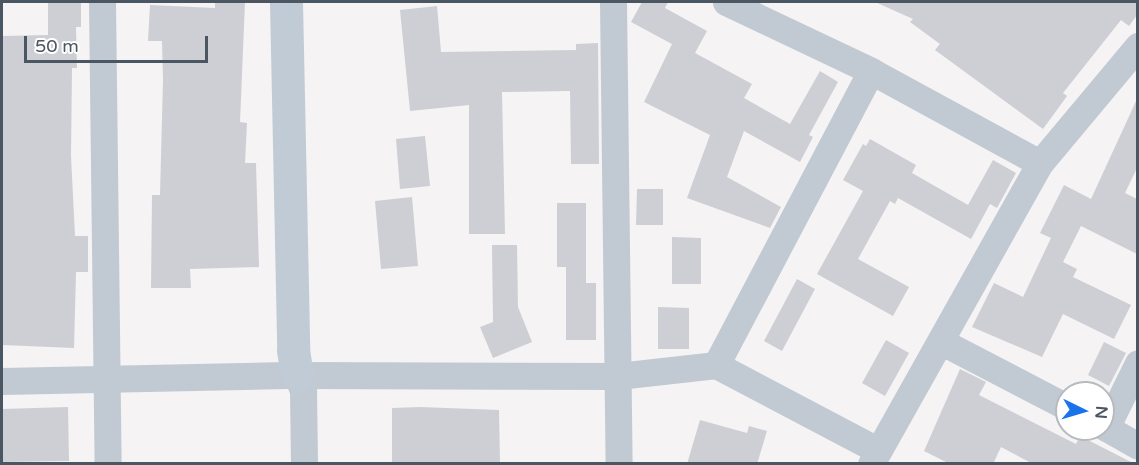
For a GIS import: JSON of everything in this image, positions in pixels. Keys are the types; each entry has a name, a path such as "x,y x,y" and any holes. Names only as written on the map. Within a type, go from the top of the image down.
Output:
{"street":[{"path":"102,2 108,464"},
{"path":"286,2 293,350 297,375 303,391 304,464"},
{"path":"613,2 619,464"},
{"path":"726,2 871,71 1040,163"},
{"path":"2,381 106,381 297,375 618,376 716,365 875,459 1040,163 1137,46"},
{"path":"716,365 871,71"},
{"path":"942,342 1055,401"},
{"path":"1115,407 1137,363"},
{"path":"1115,433 1137,446"}],"building":[{"path":"48,2 81,2 81,27 76,27 77,68 72,68 71,156 75,236 88,236 88,272 76,272 74,348 2,345 2,36 48,35"},
{"path":"215,2 245,2 240,122 247,123 245,163 256,163 259,267 190,269 191,288 151,288 152,195 160,195 163,80 162,41 148,41 150,5 215,8"},
{"path":"642,2 668,2 665,8 707,31 695,53 752,84 744,98 790,124 820,71 838,82 809,135 813,137 800,162 744,131 727,177 781,207 770,228 687,198 710,135 644,102 672,44 631,22"},
{"path":"875,2 1137,2 1137,15 1129,26 1121,20 1063,93 1067,96 1043,129 935,50 940,44 910,22 913,19"},
{"path":"437,6 441,52 576,50 576,44 598,43 599,164 571,164 570,91 502,92 505,234 469,234 469,105 410,111 400,10"},
{"path":"1137,99 1137,168 1125,193 1137,199 1137,254 1081,226 1063,262 1077,269 1073,277 1131,305 1114,339 1063,314 1042,357 972,327 994,283 1023,297 1051,238 1040,233 1064,185 1091,199"},
{"path":"425,136 430,186 400,189 396,139"},
{"path":"870,139 916,165 912,173 968,205 993,160 1016,173 997,208 990,204 971,239 898,198 895,204 890,201 858,259 909,287 893,316 817,274 863,191 843,180 863,144 866,146"},
{"path":"637,189 663,189 663,225 636,225"},
{"path":"412,197 418,266 381,269 375,201"},
{"path":"557,203 586,203 586,283 596,283 596,340 566,340 566,267 557,267"},
{"path":"672,237 701,238 701,284 672,284"},
{"path":"492,245 517,245 518,307 532,342 493,358 480,327 493,322"},
{"path":"797,279 815,289 782,351 764,341"},
{"path":"658,307 689,308 689,349 658,349"},
{"path":"886,340 909,353 885,396 862,383"},
{"path":"1104,342 1126,353 1112,381 1099,381 1088,375"},
{"path":"960,369 986,382 979,395 1055,433 1055,441 1070,441 1076,444 1078,441 1090,441 1135,464 1033,464 1001,447 993,464 950,464 924,451"},
{"path":"68,407 69,461 2,462 2,409"},
{"path":"392,408 499,410 500,464 392,464"},
{"path":"700,420 747,433 749,426 767,431 757,464 687,464"}]}
